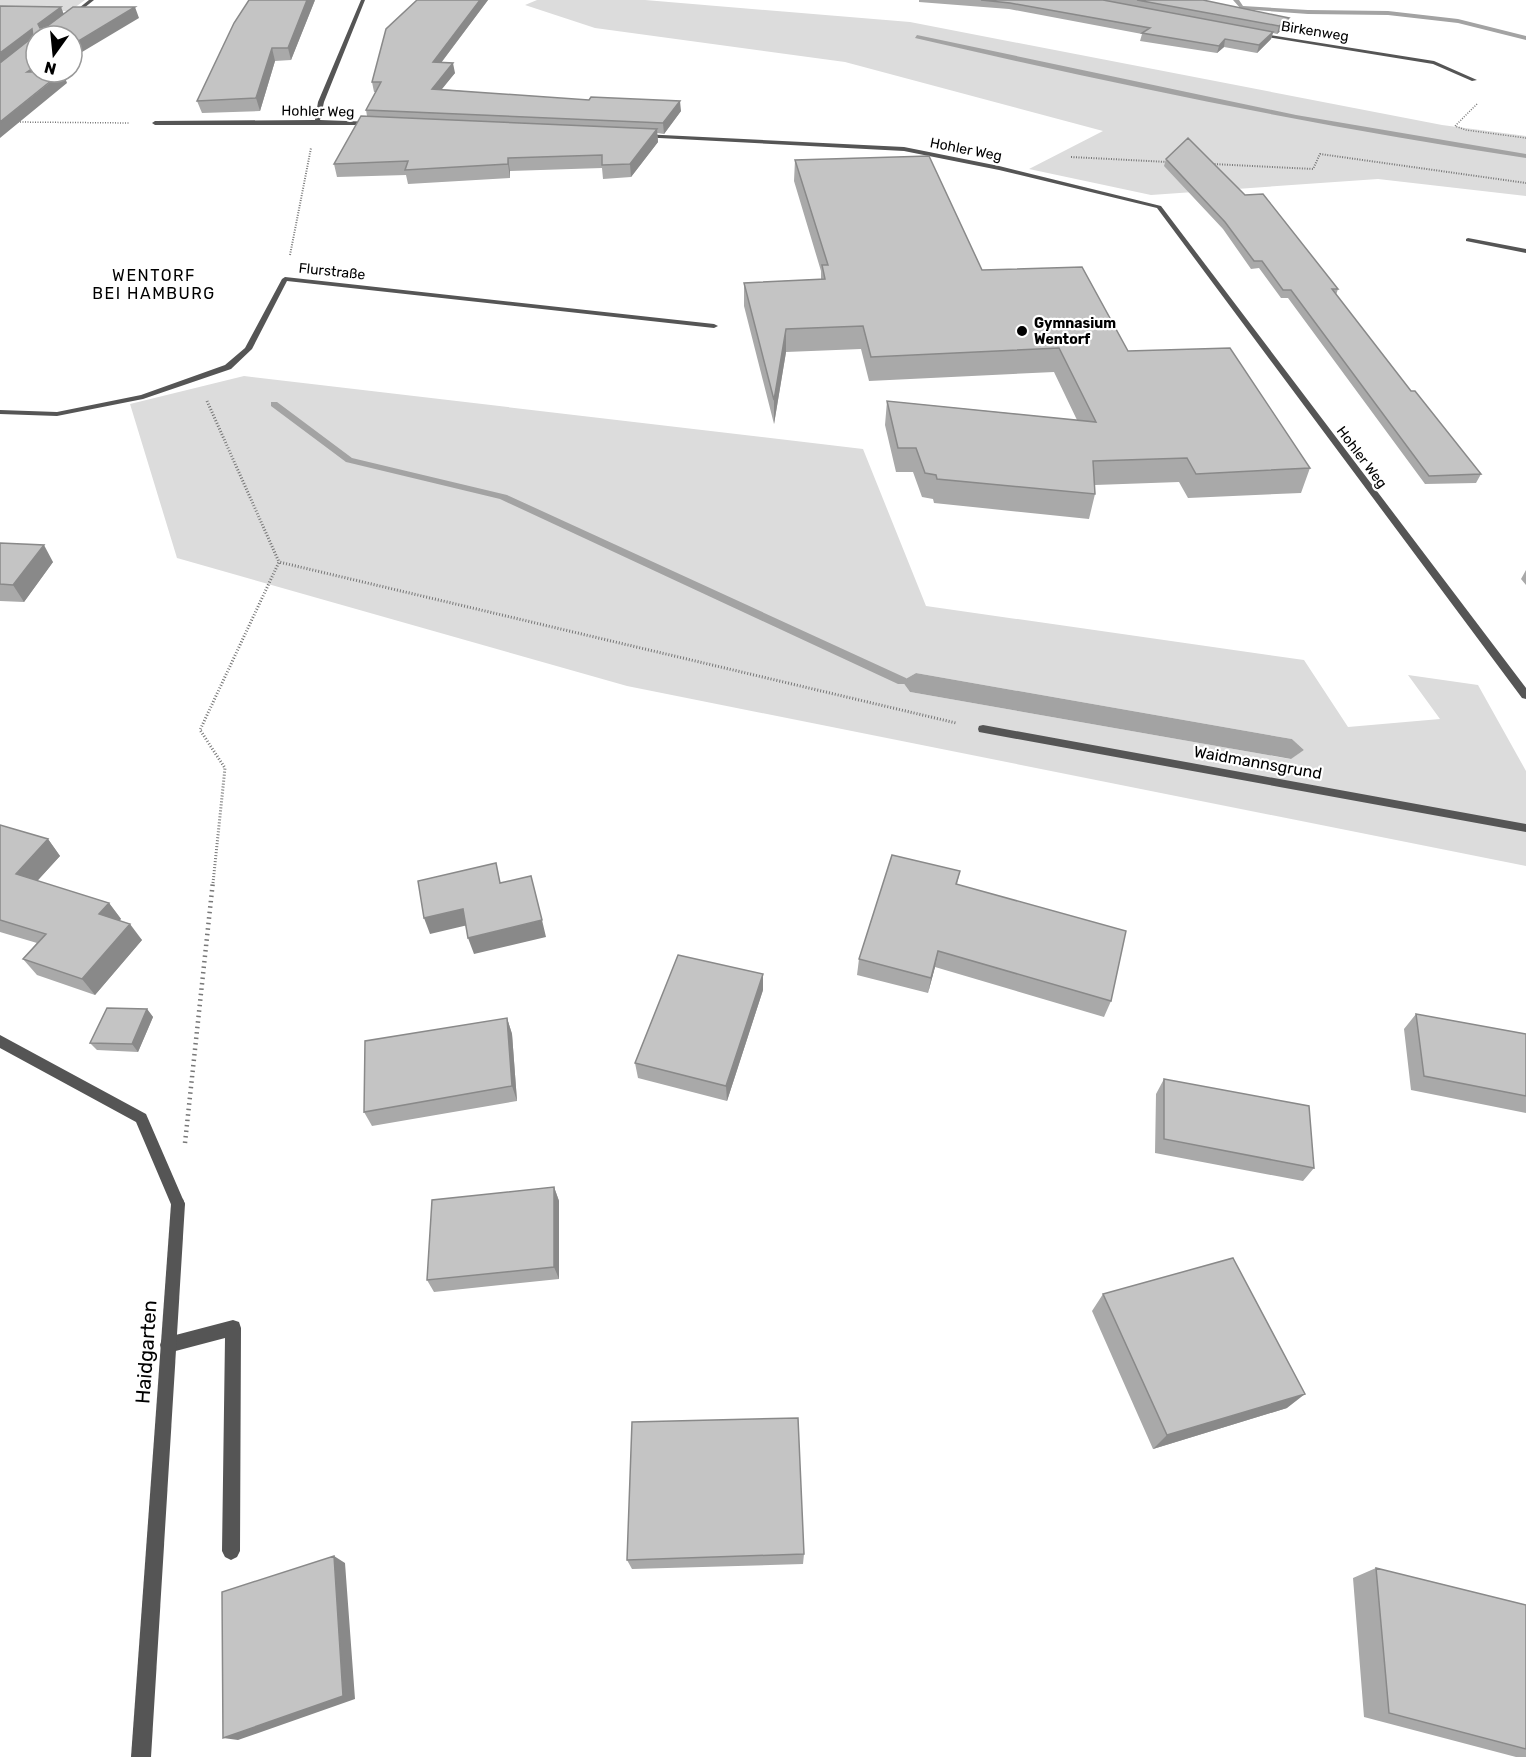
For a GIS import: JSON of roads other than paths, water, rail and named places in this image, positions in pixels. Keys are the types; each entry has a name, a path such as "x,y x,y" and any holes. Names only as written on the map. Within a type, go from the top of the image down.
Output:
{"street":[{"path":"61,24 92,0"},
{"path":"316,122 321,102 363,0"},
{"name":"Birkenweg","path":"1246,32 1434,63 1474,80"},
{"name":"Hohler Weg","path":"155,123 316,122 387,125"},
{"name":"Hohler Weg","path":"634,136 904,149 999,168 1159,207 1526,694"},
{"path":"1468,240 1526,251"},
{"name":"Flurstraße","path":"0,412 57,414 143,397 228,367 248,348 285,279 714,326"},
{"name":"Waidmannsgrund","path":"983,729 1526,828"},
{"name":"Haidgarten","path":"0,1041 141,1118 178,1204 141,1757"},
{"path":"168,1345 233,1328 231,1551"}],"waterway":[{"path":"1236,0 1241,7 1308,12 1388,13 1458,21 1526,38"},
{"path":"917,37 1296,117 1526,156"},
{"path":"274,404 349,460 503,497 902,681"}],"place":[{"name":"Gymnasium Wentorf","path":"1022,331"}],"district":[{"name":"WENTORF BEI HAMBURG","path":"154,284"}]}
